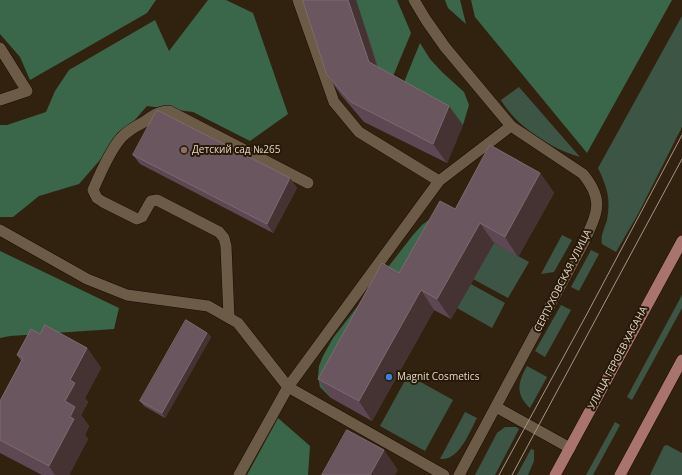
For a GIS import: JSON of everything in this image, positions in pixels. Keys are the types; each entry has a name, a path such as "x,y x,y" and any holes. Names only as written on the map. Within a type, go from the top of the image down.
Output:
{"main road":[{"name":"УЛИЦА ГЕРОЕВ ХАСАНА","path":"555,475 682,241"},
{"path":"620,475 682,360"}],"street":[{"path":"298,0 334,102 359,132 439,181"},
{"name":"СЕРПУХОВСКАЯ УЛИЦА","path":"414,0 445,47 511,126 583,174 591,184 597,199 595,217 584,242 459,475"},
{"path":"0,48 27,91 0,100"},
{"path":"229,318 226,246 224,238 219,232 157,200 152,201 142,217 137,219 96,198 93,190 114,149 121,138 131,130 155,114 162,111 169,111 308,182"},
{"path":"239,475 288,387 439,181 511,126"},
{"path":"0,230 86,279 127,295 208,306 238,323 288,387 444,475"},
{"path":"496,407 570,448"}],"green space":[{"path":"0,0 156,0 147,13 30,80 20,57 0,34"},
{"path":"208,0 226,0 253,13 288,114 250,141 193,112 147,106 79,184 39,196 13,217 0,217 0,125 7,125 46,112 55,91 69,70 155,20 169,51"},
{"path":"356,0 397,0 411,33 389,86 383,83"},
{"path":"445,0 460,0 466,24 448,8"},
{"path":"471,0 672,0 587,153 475,17"},
{"path":"682,16 682,127 638,214 616,252 602,244 602,235 607,220 609,206 606,187 598,168"},
{"path":"420,43 430,59 464,92 469,105 463,125 400,92"},
{"path":"519,87 580,157 558,148 535,135 508,110 501,100"},
{"path":"433,217 331,398 320,387 318,377 319,366 333,338 413,235 422,225"},
{"path":"562,235 572,240 554,272 541,274"},
{"path":"494,243 529,262 508,298 473,279"},
{"path":"591,250 599,254 579,291 571,287"},
{"path":"0,251 119,308 114,329 10,336 0,338"},
{"path":"471,284 505,303 492,328 457,308"},
{"path":"682,295 682,308 632,400 627,397"},
{"path":"561,305 571,310 545,357 535,351"},
{"path":"527,366 547,377 530,408 525,403 520,393 520,383"},
{"path":"408,375 453,400 425,451 380,426"},
{"path":"465,412 477,418 467,438 453,456 440,459"},
{"path":"278,418 310,446 308,475 247,475"},
{"path":"615,422 620,425 593,475 586,475"},
{"path":"505,427 516,427 519,429 495,475 475,475 497,433"},
{"path":"667,445 682,453 682,475 650,475 664,446"},
{"path":"531,449 534,450 534,461 528,475 517,475"}],"building":[{"path":"303,0 348,0 369,62 449,106 433,144 351,102 327,75"},
{"path":"157,110 290,178 267,224 133,155"},
{"path":"490,145 540,173 505,237 480,223 437,299 421,290 359,401 318,379 382,263 399,273 440,201 455,209"},
{"path":"186,320 207,333 162,413 140,401"},
{"path":"45,325 87,348 70,380 75,383 65,401 75,407 70,417 74,419 49,466 0,440 0,401 23,358 17,355 31,329 40,334"},
{"path":"347,430 384,450 370,475 322,475"}],"tram line":[{"path":"499,475 682,135"},
{"path":"512,475 682,159"}],"place":[{"name":"Детский сад №265","path":"184,150"},
{"name":"Magnit Cosmetics","path":"389,377"}]}
